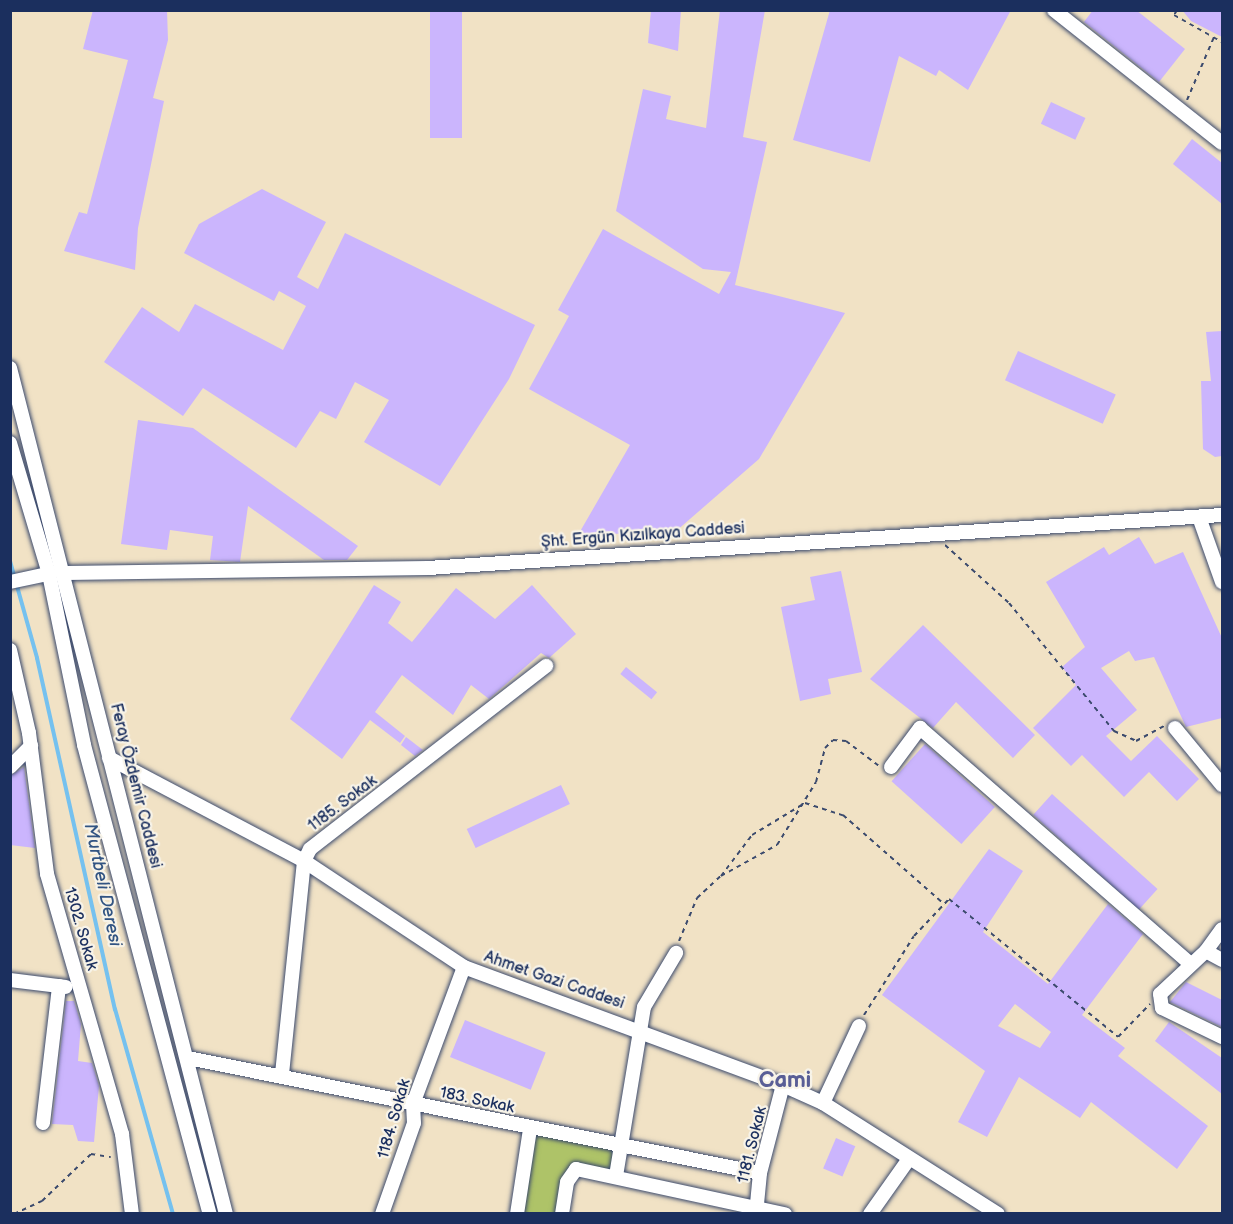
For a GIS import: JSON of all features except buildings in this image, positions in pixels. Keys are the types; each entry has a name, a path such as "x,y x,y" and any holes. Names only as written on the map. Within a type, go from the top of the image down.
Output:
{"street":[{"path":"1054,10 1222,143"},
{"name":"Feray Özdemir Caddesi","path":"10,368 66,573 109,758 188,1058 226,1214"},
{"path":"10,443 49,574 84,745 210,1214"},
{"path":"20,476 39,474"},
{"name":"Şht. Ergün Kızılkaya Caddesi","path":"66,573 428,568 1222,515"},
{"path":"1199,518 1222,582"},
{"path":"10,582 49,574"},
{"name":"1302. Sokak","path":"10,650 31,746 47,874 122,1134 124,1165 132,1214"},
{"name":"1185. Sokak","path":"303,861 310,849 546,666"},
{"path":"891,767 920,728 1188,962"},
{"path":"1175,728 1222,785"},
{"path":"10,767 31,746"},
{"name":"Ahmet Gazi Caddesi","path":"109,758 303,861 465,967 642,1030 823,1103 998,1214"},
{"path":"282,1074 303,861"},
{"path":"1222,929 1206,951 1188,962 1160,994 1162,1008 1222,1037"},
{"path":"1206,951 1222,960"},
{"path":"616,1176 644,1007 676,952"},
{"name":"1184. Sokak","path":"382,1214 414,1123 413,1104 465,967"},
{"path":"10,980 80,988"},
{"path":"43,1123 59,986"},
{"path":"823,1103 859,1026"},
{"name":"183. Sokak","path":"188,1058 282,1074 530,1129 760,1173"},
{"name":"1181. Sokak","path":"756,1210 760,1173 783,1085"},
{"path":"517,1214 530,1129"},
{"path":"870,1214 909,1159"},
{"path":"562,1214 567,1182 576,1169 616,1176 756,1210 785,1214"}],"path":[{"path":"1177,10 1174,15 1222,42"},
{"path":"1182,111 1214,37"},
{"path":"937,534 963,566 1009,603 1114,731 1136,741 1161,725 1175,728"},
{"path":"720,876 777,845 805,802 833,740 846,741 880,766 891,767"},
{"path":"676,952 697,898 720,876 752,835 805,802"},
{"path":"805,802 843,815 944,904"},
{"path":"859,1026 914,936 949,899 1118,1037 1160,994"},
{"path":"14,1214 42,1200 92,1154 105,1153 124,1165"}],"green space":[{"path":"530,1129 622,1146 616,1176 576,1169 562,1213 517,1214"}],"waterway":[{"name":"Murtbeli Deresi","path":"10,561 37,658 115,1009 173,1214"}],"district":[{"name":"Cami","path":"785,1081"}]}
